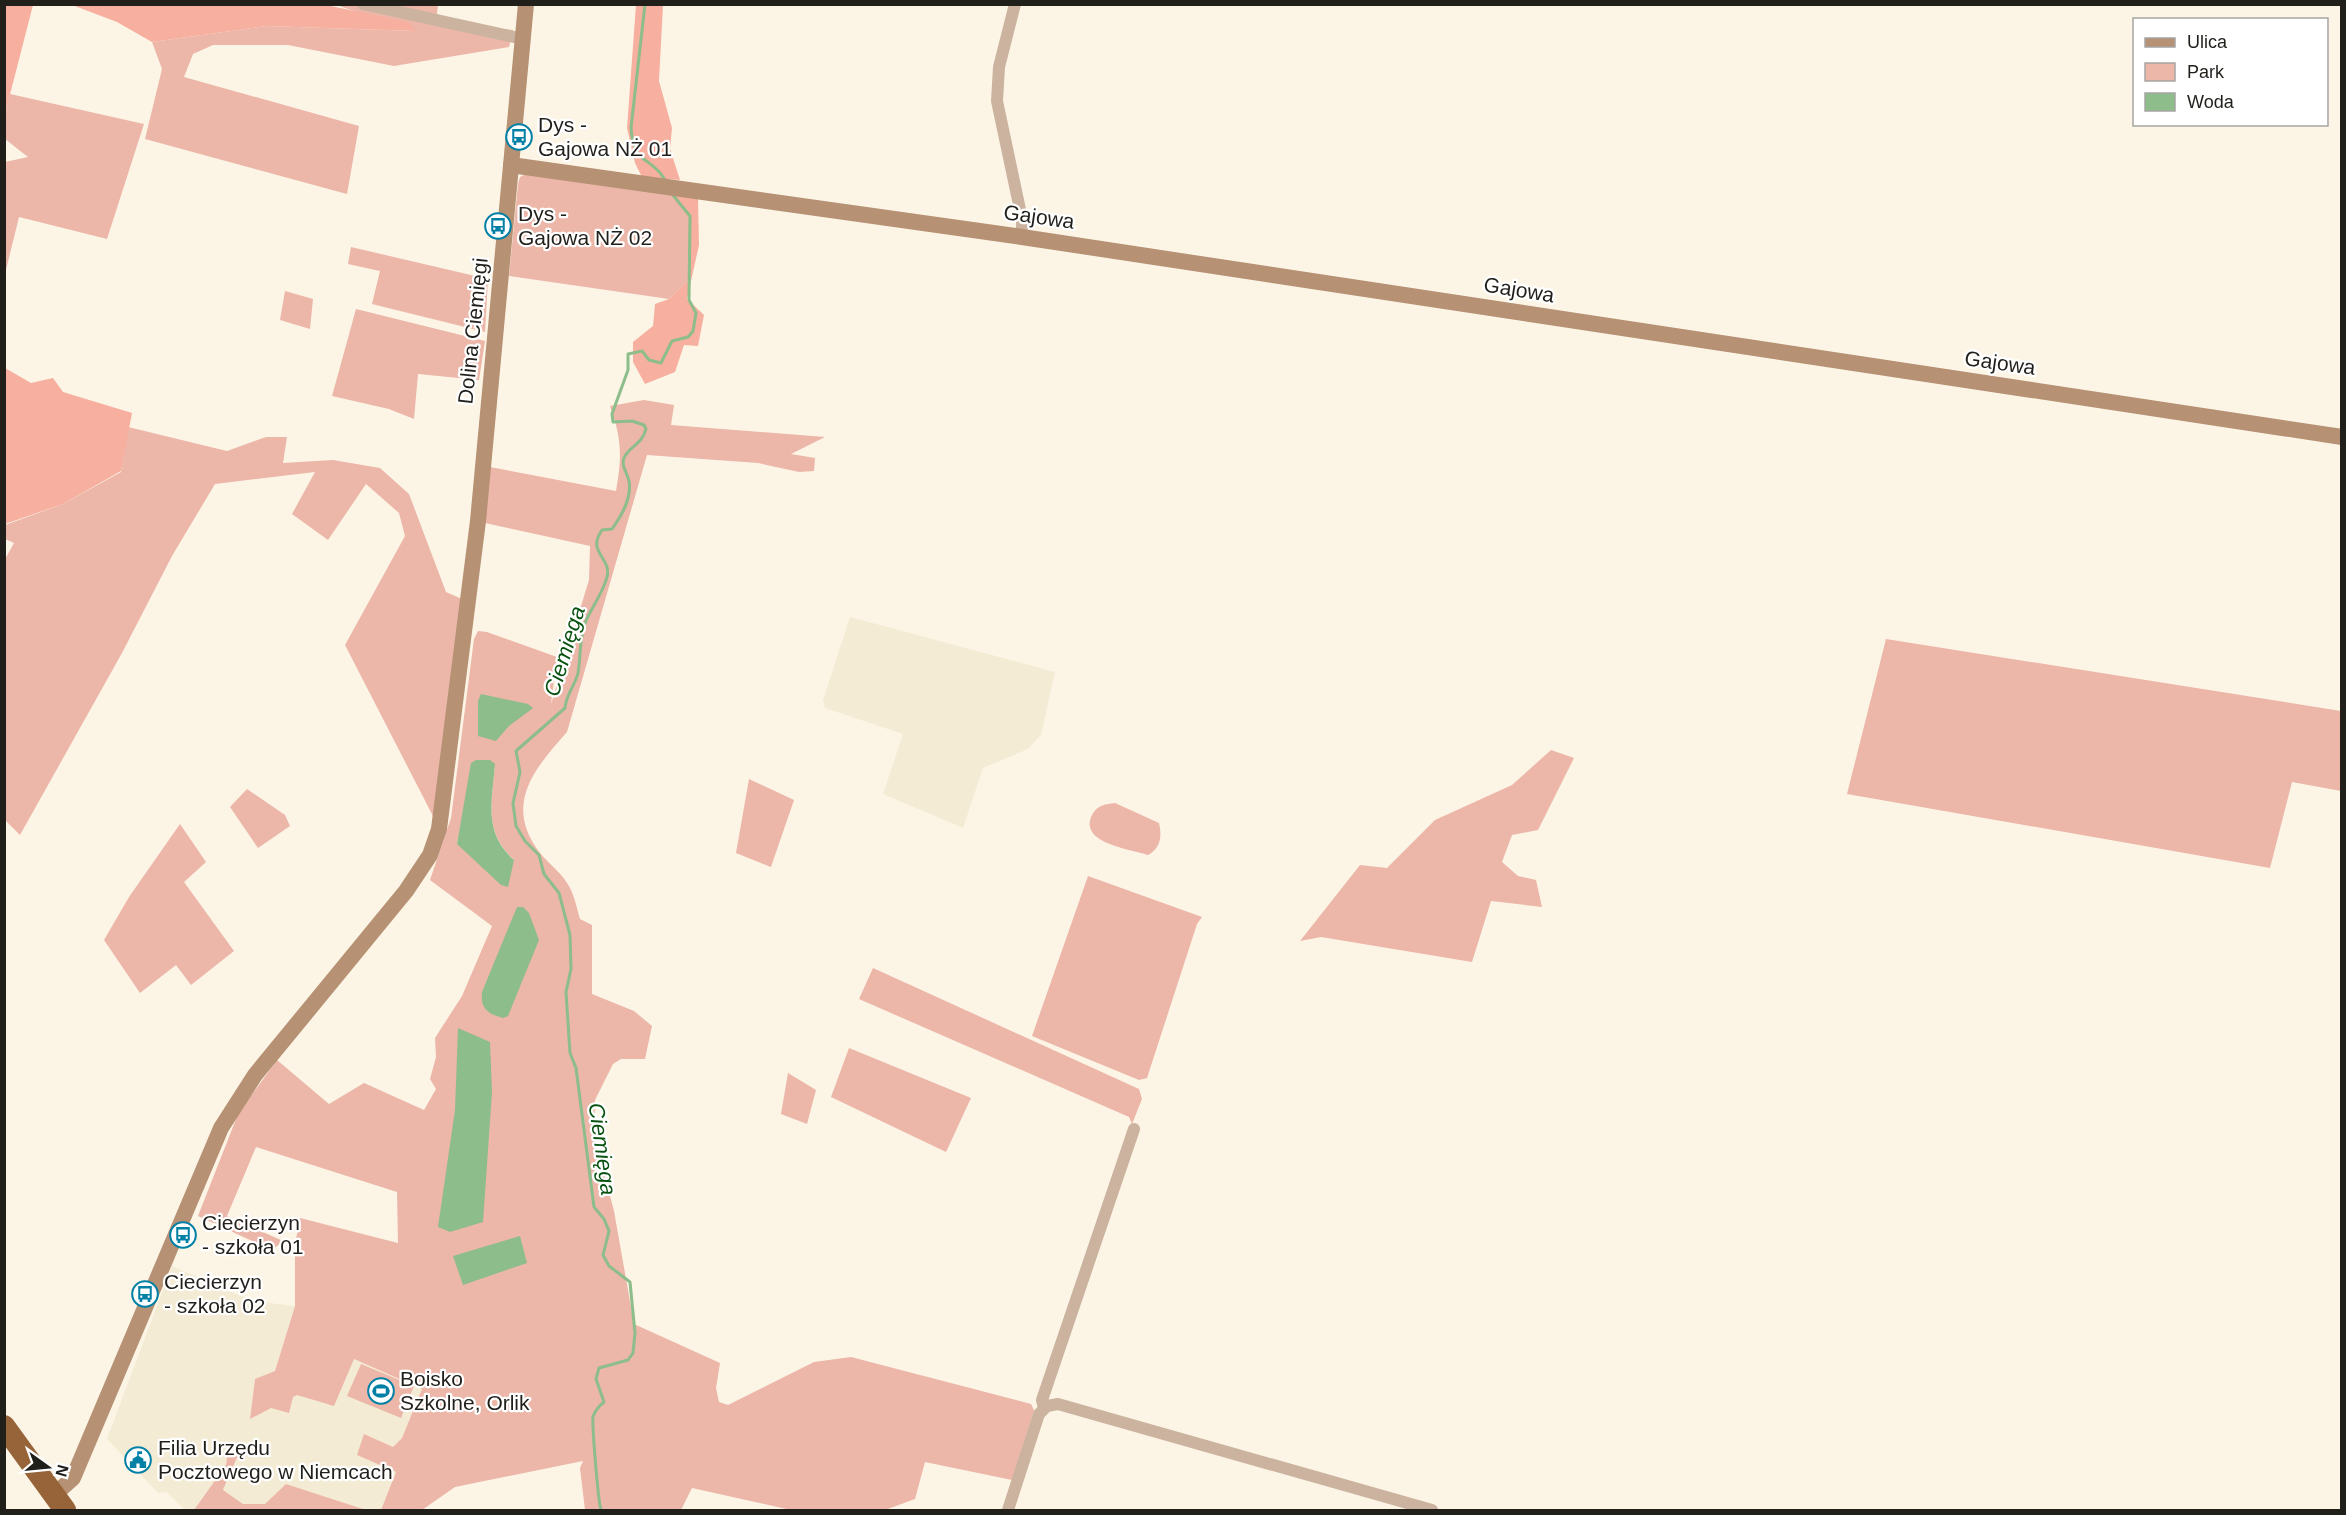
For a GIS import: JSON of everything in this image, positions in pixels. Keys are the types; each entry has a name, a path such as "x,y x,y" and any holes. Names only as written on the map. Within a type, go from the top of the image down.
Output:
{"highway":[{"path":"4,1426 59,1503"}],"street":[{"path":"363,4 523,39"},
{"name":"Dolina Ciemięgi","path":"59,1503 73,1478 156,1277 232,1107 255,1075 406,891 430,855 437,838 444,803 466,625 526,4"},
{"path":"1015,4 1000,60 997,101 1022,219 1022,237"},
{"name":"Gajowa","path":"511,165 1022,237 2342,437"},
{"path":"1008,1510 1033,1428 1044,1408 1042,1400 1134,1129"},
{"path":"1044,1408 1058,1404 1074,1407 1432,1510"}],"shaded area":[{"path":"4,5 33,5 5,114"},
{"path":"72,5 326,5 408,22 416,31 266,26 152,42 117,22"},
{"path":"636,5 663,5 659,81 672,128 670,149 680,180 642,177 635,163 627,128"},
{"path":"672,195 698,197 699,245 687,299 704,315 698,346 684,345 675,372 645,384 633,362 633,342 653,326 655,304 669,299 688,281 690,216"},
{"path":"5,368 31,383 53,378 63,392 132,413 121,471 63,504 5,524"},
{"path":"850,617 1055,672 1041,735 1028,749 983,768 963,828 883,794 903,734 825,708 823,700"},
{"path":"172,1266 252,1301 295,1306 275,1371 255,1380 250,1419 354,1359 422,1389 402,1438 393,1447 358,1455 396,1472 381,1510 366,1510 286,1484 265,1504 243,1504 223,1490 238,1455 228,1450 226,1465 194,1510 185,1510 167,1492 158,1493 107,1439"}],"green space":[{"path":"333,4 438,5 436,22 513,30 509,47 394,66 288,45 213,45 193,54 184,77 359,126 347,194 145,139 162,69 152,42 266,26 415,31"},
{"path":"10,94 144,124 107,239 19,217 5,274 5,162 28,157 5,139 5,114"},
{"path":"528,173 672,195 690,216 688,281 669,299 509,276 518,184 520,177"},
{"path":"351,247 488,279 485,332 372,304 380,271 348,264"},
{"path":"285,291 313,299 310,329 280,320"},
{"path":"356,309 485,341 479,380 418,374 414,419 389,409 332,396"},
{"path":"644,400 674,405 671,425 825,437 791,454 815,458 814,471 799,472 758,463 647,455 567,732 534,774 527,788 524,819 529,836 540,853 567,883 580,919 592,925 592,994 634,1011 652,1026 645,1059 621,1059 613,1064 595,1100 594,1135 614,1211 634,1324 720,1363 716,1388 719,1402 728,1405 814,1362 851,1357 1031,1404 1034,1410 1012,1480 925,1462 915,1499 885,1510 791,1510 692,1488 681,1510 585,1510 580,1468 583,1461 455,1487 422,1510 381,1510 396,1472 357,1455 364,1434 393,1447 402,1438 422,1389 354,1359 334,1406 297,1395 293,1397 289,1413 271,1408 250,1419 255,1379 275,1371 295,1306 295,1245 300,1218 398,1243 397,1192 256,1147 227,1216 283,1241 272,1250 198,1216 238,1114 277,1060 329,1104 364,1083 424,1110 436,1089 430,1079 436,1057 435,1038 462,996 492,926 430,880 451,818 474,639 478,631 487,632 557,657 551,704 589,580 590,546 485,523 490,467 616,491 620,448 610,406","holes":["495,764 492,816 498,839 514,860 510,872 457,844 463,813"]},
{"path":"128,427 227,451 266,437 287,437 283,463 333,460 380,468 409,494 446,592 462,599 435,820 345,645 405,536 399,513 366,484 328,540 292,514 315,472 215,484 172,556 122,653 20,835 5,820 4,561 14,543 5,539 5,525 63,504 121,472"},
{"path":"1886,639 2341,711 2341,791 2292,782 2270,868 1847,794"},
{"path":"1551,750 1574,758 1538,830 1512,835 1502,862 1518,876 1536,880 1542,907 1491,901 1472,962 1321,937 1300,941 1360,865 1387,868 1435,820 1512,785"},
{"path":"749,779 794,800 771,867 736,853"},
{"path":"247,789 285,815 290,826 258,848 230,807"},
{"path":"1115,803 1159,823 1159,841 1156,849 1148,855 1108,843 1092,832 1090,825 1096,809"},
{"path":"180,824 206,862 184,882 234,951 191,985 176,965 140,993 104,940 129,897"},
{"path":"1088,876 1202,917 1197,924 1147,1078 1139,1080 1032,1036"},
{"path":"873,968 1139,1089 1142,1099 1132,1124 1129,1117 859,999"},
{"path":"849,1048 971,1098 946,1152 831,1097"},
{"path":"788,1073 816,1090 807,1124 781,1114"},
{"name":"Boisko Szkolne, Orlik","path":"361,1364 414,1386 401,1418 347,1396"},
{"path":"228,1450 238,1455 223,1490 243,1504 265,1504 286,1484 366,1510 194,1510 226,1465"}],"water":[{"path":"481,694 528,704 533,708 509,726 496,741 478,736 478,701"},
{"path":"476,760 490,760 495,764 492,804 494,828 504,850 514,860 508,887 501,885 457,844 471,763"},
{"path":"517,907 523,907 529,913 539,940 508,1016 503,1018 486,1010 482,1003 482,992"},
{"path":"458,1028 490,1042 492,1092 483,1222 450,1232 438,1227 455,1110"},
{"path":"520,1236 527,1263 463,1285 453,1256"}],"waterway":[{"name":"Ciemięga","path":"645,4 631,128 639,155 660,172 665,180"},
{"name":"Ciemięga","path":"601,1510 593,1417 597,1408 604,1402 596,1379 599,1368 628,1360 633,1353 635,1333 630,1282 609,1266 603,1255 609,1231 604,1219 594,1207 576,1068 570,1053 566,992 571,969 570,935 559,893 544,874 539,855 525,841 516,826 513,803 520,772 516,751 565,708 567,698 577,678 585,623 607,577 608,570 598,550 598,538 602,530 612,529 625,506 630,487 623,461 629,451 642,439 646,429 644,425 632,421 613,422 612,414 628,370 628,354 642,351 649,360 661,363 672,341 688,337 693,331 696,313 689,300 690,216 672,194"}],"place":[{"name":"Dys - Gajowa NŻ 01","path":"519,137"},
{"name":"Dys - Gajowa NŻ 02","path":"498,226"},
{"name":"Ciecierzyn - szkoła 01","path":"183,1235"},
{"name":"Ciecierzyn - szkoła 02","path":"145,1294"},
{"name":"Boisko Szkolne, Orlik","path":"381,1391"},
{"name":"Filia Urzędu Pocztowego w Niemcach","path":"138,1460"}]}
